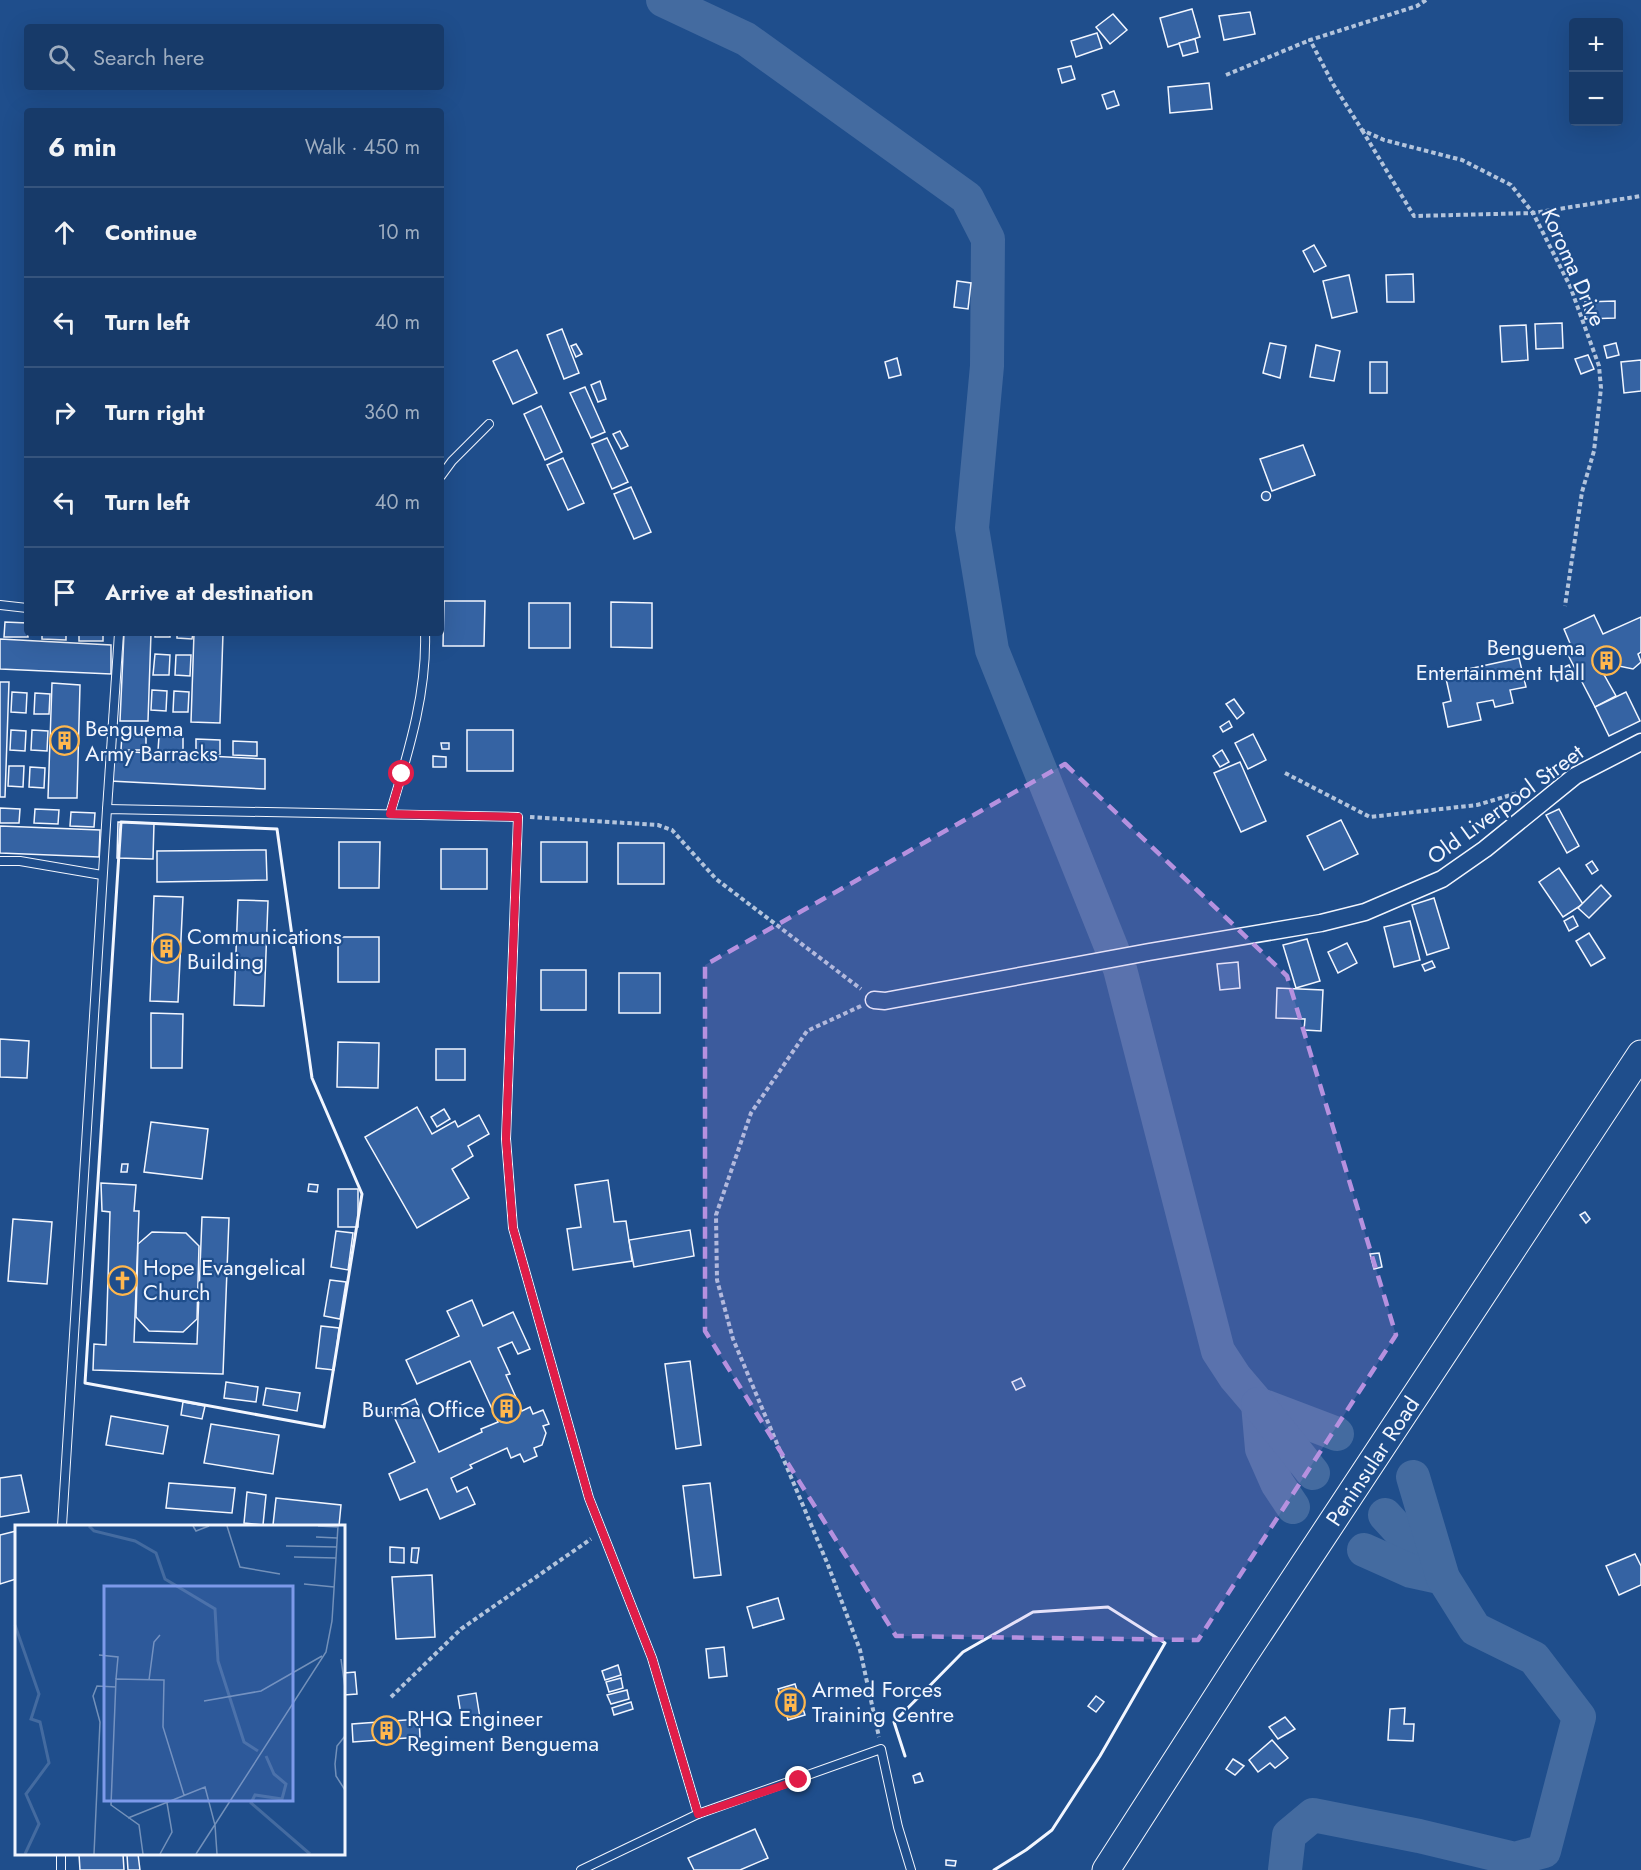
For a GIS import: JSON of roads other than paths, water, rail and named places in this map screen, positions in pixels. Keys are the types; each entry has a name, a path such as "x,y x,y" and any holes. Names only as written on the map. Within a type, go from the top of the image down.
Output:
{"main road":[{"name":"Peninsular Road","path":"1106,1870 1241,1660 1641,1054"}],"street":[{"name":"Old Liverpool Street","path":"874,1000 885,1002 1088,963 1321,923 1365,912 1442,879 1485,849 1575,776 1641,742"}],"lane":[{"path":"444,472 489,424"},
{"path":"0,606 24,608"},
{"path":"62,1525 119,636"},
{"path":"390,814 414,734 426,650 425,636"},
{"path":"107,808 518,817 506,1139 513,1228 589,1498 652,1658 698,1814"},
{"path":"0,861 20,861 102,874"},
{"path":"581,1870 698,1814 881,1749 898,1827 911,1870"}],"waterway":[{"path":"663,0 746,39 967,198 988,239 987,366 972,528 992,650 1120,969 1218,1351 1235,1377 1258,1404 1337,1434"},
{"path":"1258,1404 1262,1449 1277,1483 1293,1507"},
{"path":"1258,1404 1313,1473"},
{"path":"1285,1870 1289,1835 1313,1815 1419,1836 1515,1859 1544,1851 1579,1717 1534,1658 1475,1629 1443,1578 1413,1477"},
{"path":"1385,1515 1438,1573"},
{"path":"1364,1550 1411,1571 1443,1578"}],"place":[{"name":"Benguema Entertainment Hall","path":"1606,660"},
{"name":"Benguema Army Barracks","path":"64,741"},
{"name":"Communications Building","path":"166,949"},
{"name":"Hope Evangelical Church","path":"122,1280"},
{"name":"Burma Office","path":"506,1409"},
{"name":"Armed Forces Training Centre","path":"791,1702"},
{"name":"RHQ Engineer Regiment Benguema","path":"386,1731"}]}
